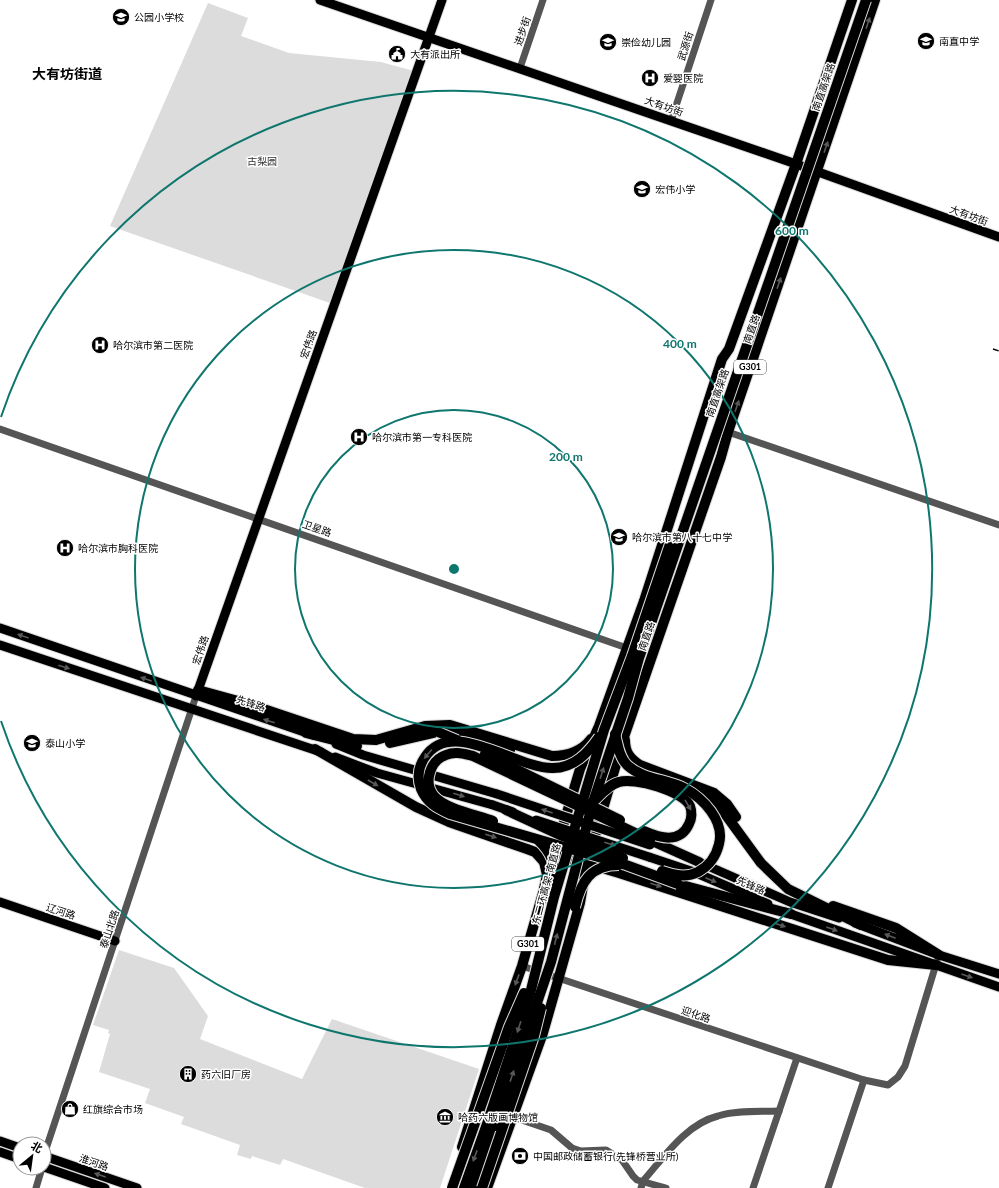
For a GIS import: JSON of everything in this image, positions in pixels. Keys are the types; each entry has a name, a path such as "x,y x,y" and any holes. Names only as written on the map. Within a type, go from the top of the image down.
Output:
{"highway":[{"name":"南直路","path":"602,728 633,654 722,359 729,349 796,164 852,0"},
{"name":"南直高架路","path":"633,654 858,0"},
{"name":"南直高架路","path":"633,654 866,0"},
{"name":"南直路","path":"620,734 722,457 728,432 876,0"},
{"path":"615,697 620,674 723,371 722,359"},
{"path":"628,698 646,660 712,471 722,457"},
{"name":"东二环高架-南直路","path":"464,1188 530,994 554,897 602,728 633,654"},
{"path":"482,1188 534,1036 551,962 593,802 620,734 628,698 633,654"},
{"path":"197,693 249,704 361,740 382,739 425,726 450,725 552,756 563,756 582,748 602,728"},
{"path":"602,728 584,755 570,764 553,768 543,767 465,742 447,742 430,750 424,758 420,766 419,782 425,798 431,804 450,814 626,865 678,884 791,914"},
{"path":"315,750 416,807 449,822 535,852 544,862 554,856 580,769 602,728"},
{"path":"438,732 652,835 664,838 679,835 687,828 691,818 690,806 683,798 637,781 618,782 605,790 593,802"},
{"path":"306,733 346,744 368,747 438,732 455,733 541,759 570,764"},
{"path":"620,734 622,759 632,768 641,774 703,795 720,807 752,853 792,892 860,925"},
{"path":"620,734 632,760 640,765 697,786 720,797 727,804 778,880"},
{"name":"G301","path":"577,905 620,734"},
{"path":"554,897 556,871 548,850 536,838 521,830 448,805 434,796 430,791 428,777 434,763 446,755 460,753 473,756 650,843 698,862"},
{"path":"506,810 560,835 671,874 684,876 703,870 712,861 720,840 720,830 713,815 697,798 684,788"},
{"path":"554,856 587,863 888,960 938,960"},
{"name":"G301","path":"450,1188 501,1025 522,966 547,876 544,862"},
{"path":"487,1188 543,1033 582,886 595,870 610,865 626,865"},
{"path":"577,905 587,885 597,874 604,872 619,873"},
{"path":"792,892 896,928 938,960"},
{"path":"450,1188 509,1027 539,960"},
{"path":"474,1188 551,962"}],"main road":[{"name":"大有坊街","path":"320,0 671,120 999,237"},
{"name":"宏伟路","path":"197,693 442,0"},
{"name":"先锋路","path":"0,628 197,693 363,755 497,794 650,843"},
{"name":"先锋路","path":"0,646 315,750 377,773 506,810 694,872 791,914 938,960 999,974"},
{"name":"先锋路","path":"698,862 790,902 860,925 999,987"},
{"name":"辽河路","path":"0,902 115,943"},
{"name":"辽河路","path":"0,906 115,943"},
{"path":"0,1141 12,1145"},
{"path":"0,1152 12,1156"},
{"name":"淮河路","path":"52,1159 137,1188"},
{"name":"淮河路","path":"52,1170 106,1188"}],"street":[{"name":"进步街","path":"520,68 543,0"},
{"name":"武源街","path":"671,120 711,0"},
{"name":"卫星路","path":"0,429 258,518 633,654"},
{"path":"728,432 999,524"},
{"name":"泰山北路","path":"51,1136 197,693"},
{"path":"602,728 620,734"},
{"name":"迎化路","path":"522,966 559,973 797,1058 864,1080 888,1085 898,1077 905,1066 938,960"},
{"path":"753,1188 797,1058"},
{"path":"828,1188 864,1080"},
{"path":"642,1185 675,1145 690,1131 706,1120 731,1113 779,1111"},
{"path":"513,1117 551,1130 572,1148 581,1151 606,1150 622,1160 633,1176 642,1185 666,1188"},
{"path":"36,1188 40,1176"}],"green space":[{"name":"古梨园","path":"208,3 248,18 241,36 289,53 381,62 414,71 330,303 110,226"},
{"path":"119,950 174,968 208,1016 200,1039 302,1079 332,1019 479,1069 440,1188 365,1188 283,1159 280,1165 252,1156 251,1159 237,1155 240,1145 181,1124 184,1117 145,1103 150,1089 99,1072 110,1034 108,1033 109,1030 93,1025"}],"railway":[{"path":"993,349 999,351"}],"place":[{"name":"公园小学校","path":"121,17"},
{"name":"南直中学","path":"926,41"},
{"name":"崇俭幼儿园","path":"608,42"},
{"name":"大有派出所","path":"397,54"},
{"name":"爱婴医院","path":"650,78"},
{"name":"宏伟小学","path":"642,189"},
{"name":"哈尔滨市第二医院","path":"100,345"},
{"name":"哈尔滨市第一专科医院","path":"359,437"},
{"name":"哈尔滨市第八十七中学","path":"619,537"},
{"name":"哈尔滨市胸科医院","path":"65,548"},
{"name":"泰山小学","path":"32,743"},
{"name":"药六旧厂房","path":"188,1074"},
{"name":"红旗综合市场","path":"70,1109"},
{"name":"哈药六版画博物馆","path":"445,1117"},
{"name":"中国邮政储蓄银行(先锋桥营业所)","path":"520,1156"}],"district":[{"name":"大有坊街道","path":"67,74"}]}
